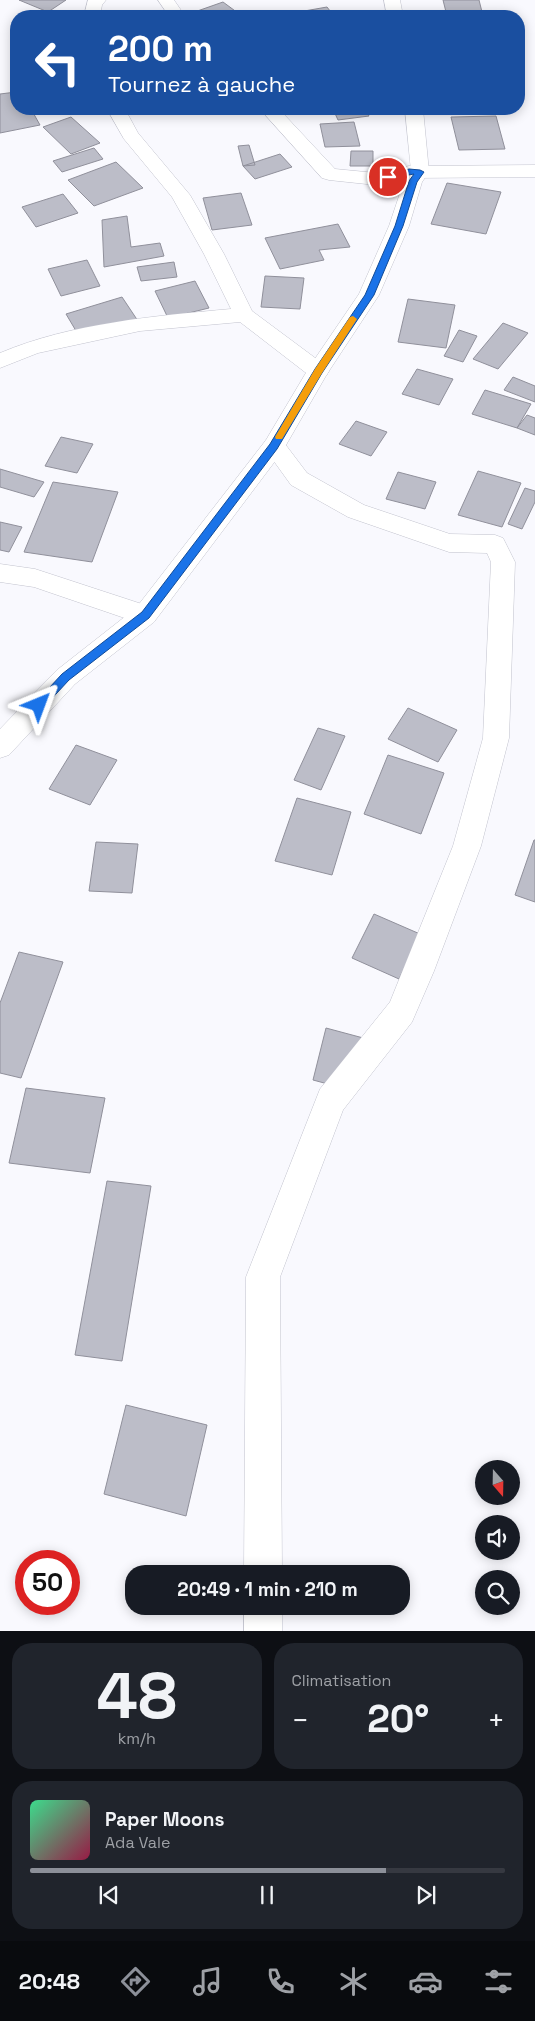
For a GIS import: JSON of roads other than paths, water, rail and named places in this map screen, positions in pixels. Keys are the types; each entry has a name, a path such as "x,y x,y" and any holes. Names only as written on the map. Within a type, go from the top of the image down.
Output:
{"street":[{"path":"119,115 130,135 180,195 214,254 244,315 318,371"},
{"path":"275,115 329,174 376,179 409,172 535,170"},
{"path":"0,747 66,677 145,615 274,446 318,371 369,295 399,226 413,181 420,172 415,115"},
{"path":"0,360 33,347 140,324 244,315"},
{"path":"263,1565 264,1277 331,1100 401,1012 419,971 466,846 496,738 503,562 495,544 449,543 356,511 299,479 274,446"},
{"path":"0,573 35,578 145,615"},
{"path":"263,1615 263,1631"}]}
